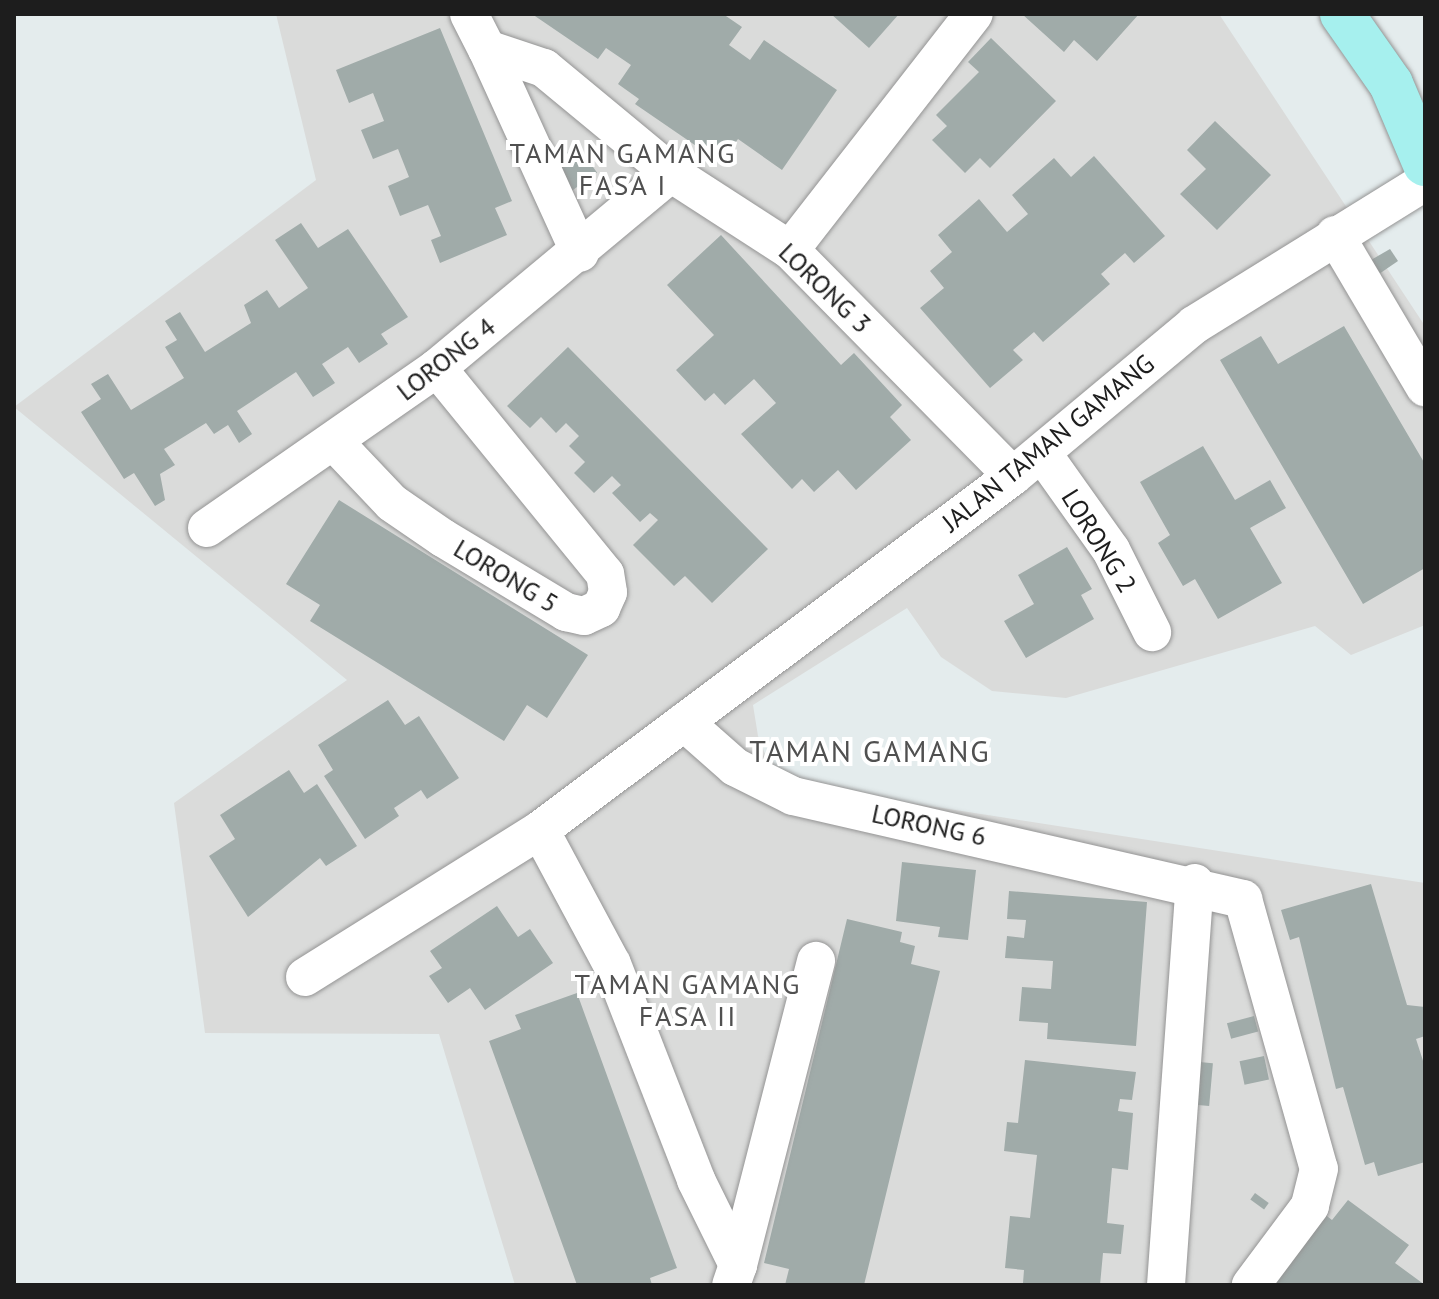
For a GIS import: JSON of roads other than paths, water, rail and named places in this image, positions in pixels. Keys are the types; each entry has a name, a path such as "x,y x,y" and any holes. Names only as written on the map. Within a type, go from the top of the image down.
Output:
{"main road":[{"path":"1344,14 1391,84 1425,164"}],"street":[{"path":"469,14 580,253"},
{"path":"790,250 974,14"},
{"name":"LORONG 3","path":"487,49 516,55 567,83 671,173 790,250 1013,476"},
{"name":"LORONG 4","path":"207,528 336,444 437,368 580,253 671,173"},
{"name":"JALAN TAMAN GAMANG","path":"305,977 540,830 1013,476 1194,325 1425,182"},
{"path":"1335,235 1425,387"},
{"name":"LORONG 5","path":"336,444 392,503 443,538 566,612 584,616 601,608 608,592 605,574 437,368"},
{"name":"LORONG 2","path":"1042,453 1111,550 1152,632"},
{"name":"LORONG 6","path":"684,722 744,773 793,796 1233,891 1250,909 1319,1169 1310,1206 1251,1285"},
{"path":"540,830 612,964 734,1275"},
{"path":"1166,1285 1195,883"},
{"path":"734,1275 816,961"}],"district":[{"name":"TAMAN GAMANG FASA I","path":"623,169"},
{"name":"TAMAN GAMANG","path":"870,751"},
{"name":"TAMAN GAMANG FASA II","path":"688,1000"}]}
